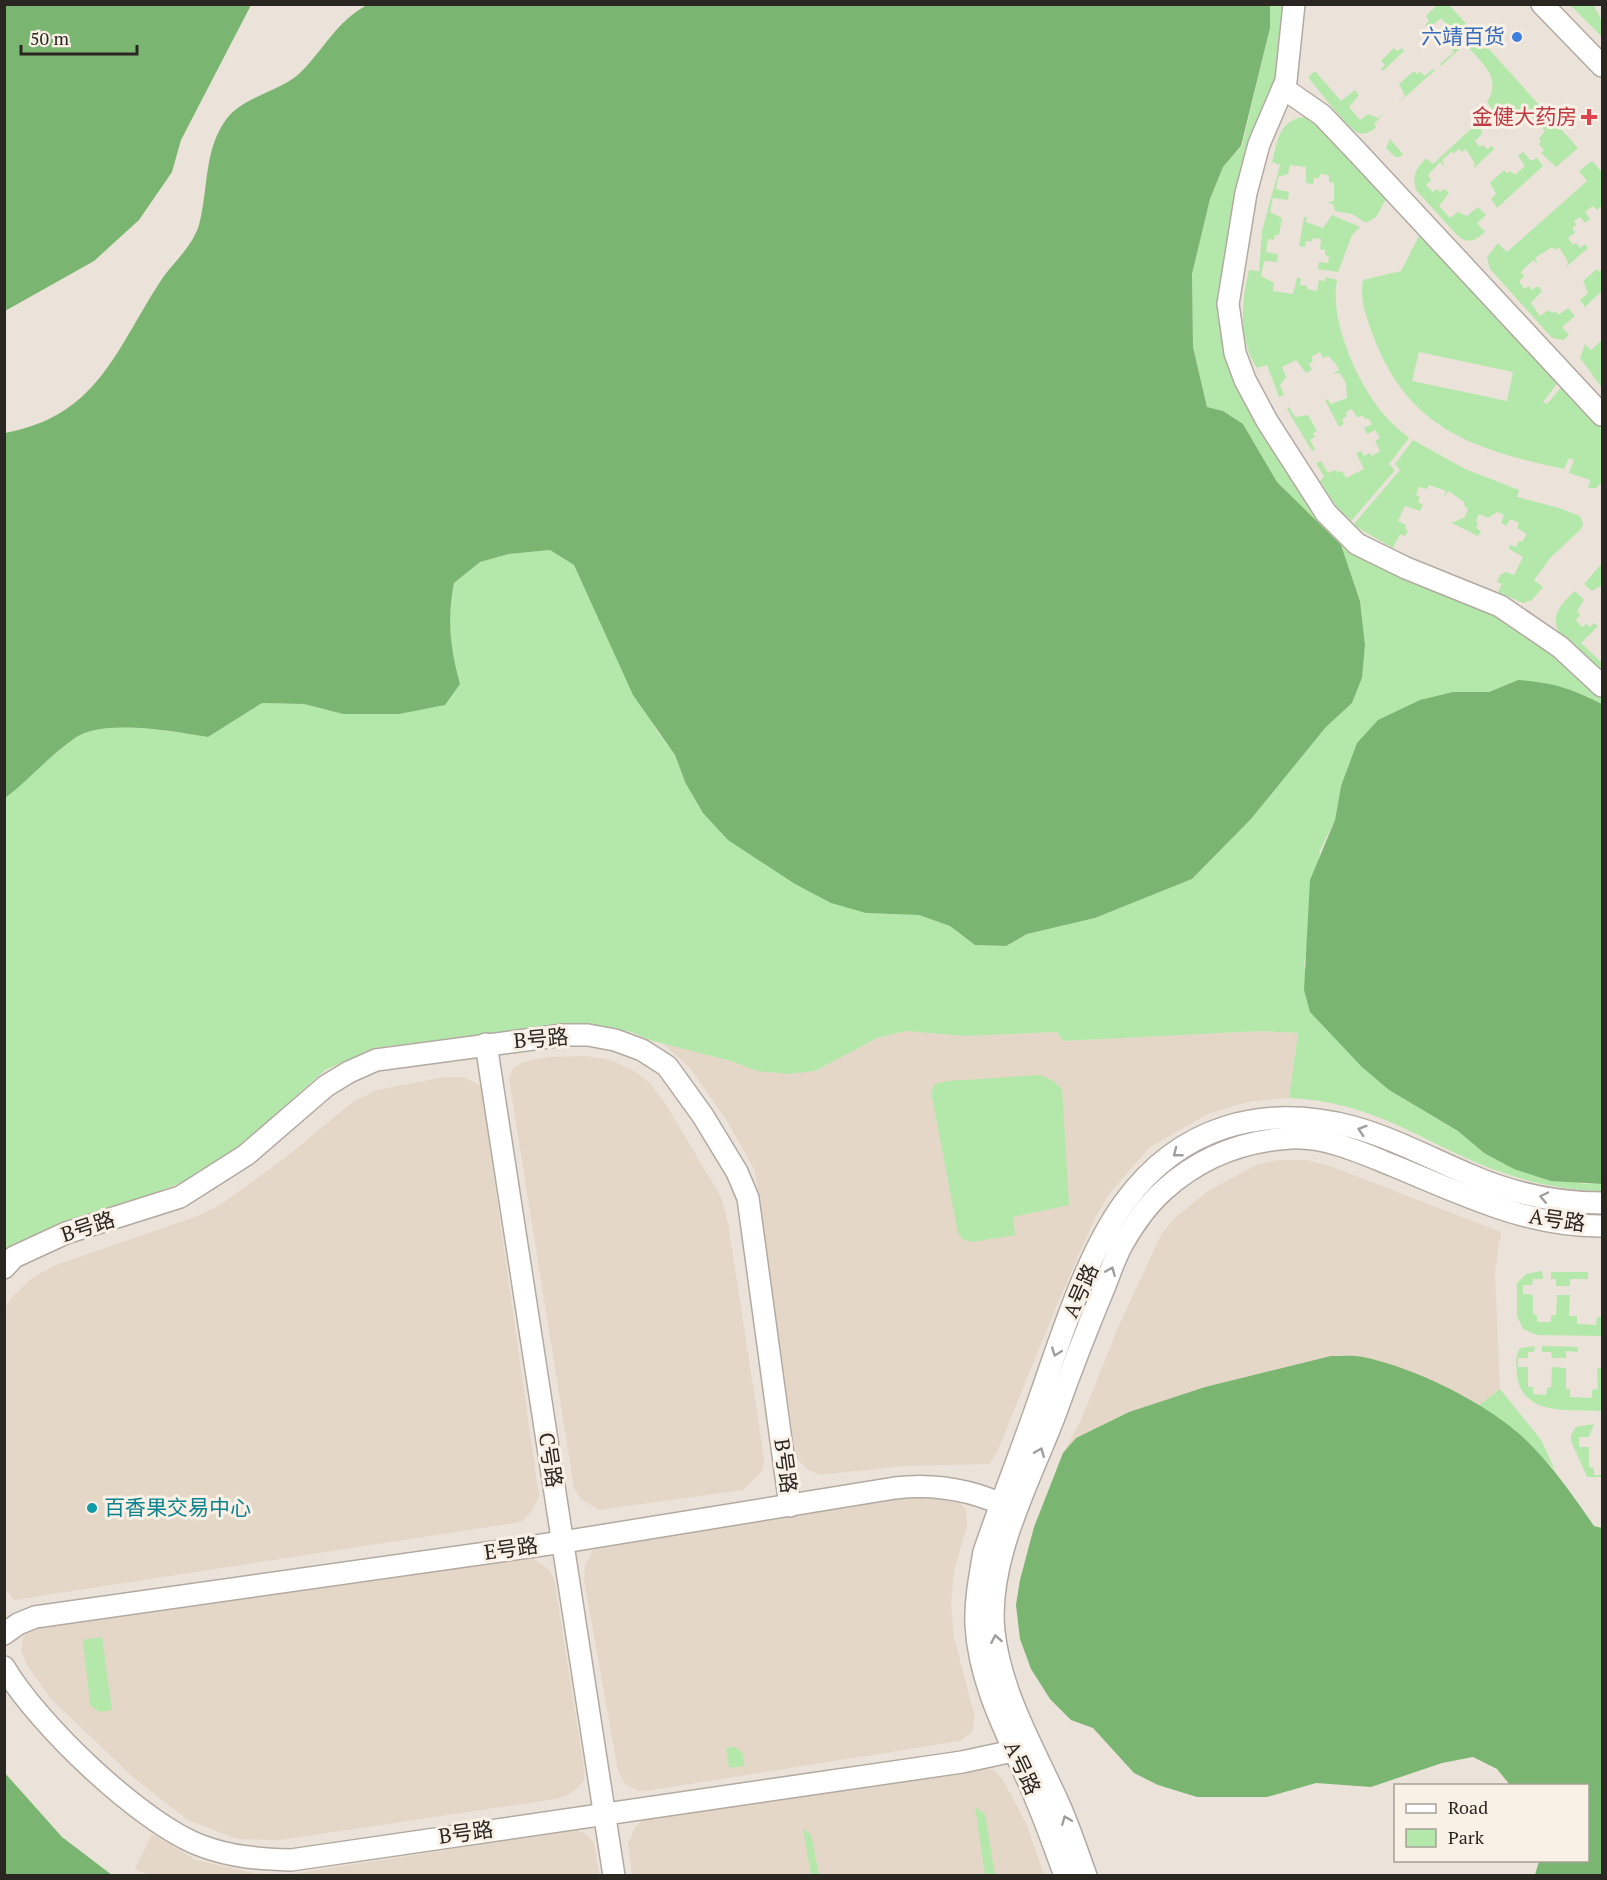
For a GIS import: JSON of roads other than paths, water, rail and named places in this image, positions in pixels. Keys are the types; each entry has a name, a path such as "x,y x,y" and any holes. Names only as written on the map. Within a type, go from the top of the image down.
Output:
{"street":[{"path":"1294,4 1289,64 1275,112 1259,144 1246,194 1228,304 1235,353 1245,380 1267,421 1326,513 1350,538 1374,554 1500,606 1560,647 1602,686"},
{"path":"1542,4 1602,66"},
{"path":"1283,88 1329,123 1602,415"},
{"name":"B号路","path":"4,1268 14,1257 57,1236 180,1197 195,1189 246,1155 326,1086 349,1072 376,1060 563,1035 588,1035 615,1040 642,1050 667,1066 704,1116 737,1172 748,1198 790,1506"},
{"name":"C号路","path":"486,1044 614,1875"},
{"name":"A号路","path":"1065,1875 1042,1814 1021,1746 1005,1682 994,1630 999,1566 1010,1530 1010,1508 1074,1301 1115,1219 1144,1179 1185,1146 1215,1130 1243,1120 1276,1116 1331,1121 1361,1129 1473,1177 1513,1189 1558,1200 1602,1203"},
{"name":"A号路","path":"1010,1508 1122,1244 1141,1215 1163,1191 1192,1168 1224,1151 1258,1142 1293,1138 1325,1142 1355,1150 1465,1196 1536,1221 1602,1226"},
{"name":"E号路","path":"4,1634 18,1624 35,1617 562,1542 909,1486 960,1490 1010,1508"},
{"name":"B号路","path":"4,1667 31,1704 71,1749 130,1800 191,1841 244,1858 291,1860 962,1762 1021,1746"},
{"name":"A号路","path":"1021,1746 1067,1822 1086,1875"}],"place":[{"name":"六靖百货","path":"1517,37"},
{"name":"金健大药房","path":"1589,117"},
{"name":"百香果交易中心","path":"92,1508"}]}
